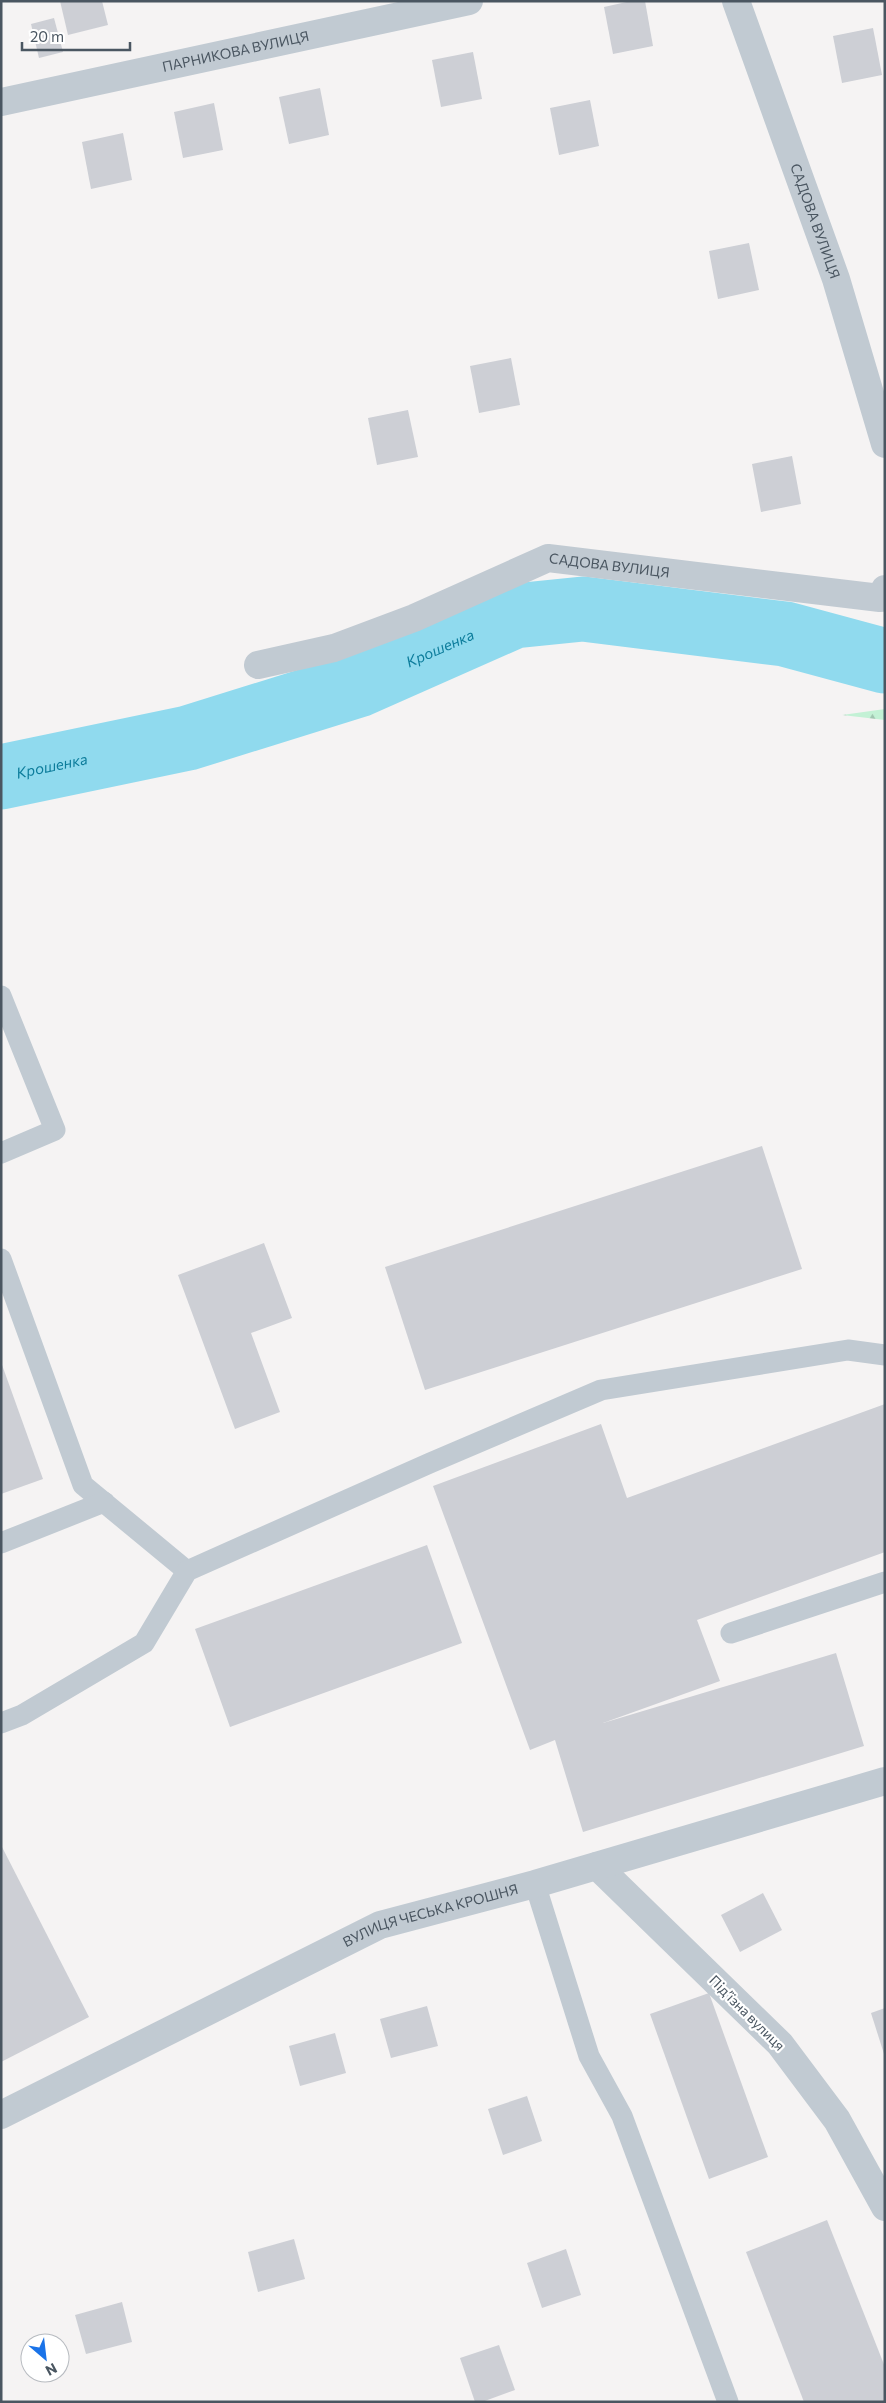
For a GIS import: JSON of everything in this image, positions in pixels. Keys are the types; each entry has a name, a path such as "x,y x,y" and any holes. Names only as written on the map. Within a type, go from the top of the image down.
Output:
{"street":[{"name":"ПАРНИКОВА ВУЛИЦЯ","path":"1,102 469,1"},
{"name":"САДОВА ВУЛИЦЯ","path":"736,1 836,279 885,444"},
{"name":"САДОВА ВУЛИЦЯ","path":"258,665 343,644 414,618 548,558 880,598 885,589"},
{"name":"ВУЛИЦЯ ЧЕСЬКА КРОШНЯ","path":"1,2115 380,1924 535,1884 885,1781"},
{"name":"Підʼїзна вулиця","path":"598,1866 780,2044 836,2120 885,2207"}],"lane":[{"path":"1,996 56,1130 1,1153"},
{"path":"1,1259 83,1485 187,1571"},
{"path":"1,1723 22,1715 144,1643 187,1571 430,1463 602,1390 848,1350 885,1355"},
{"path":"1,1543 104,1502"},
{"path":"731,1633 885,1582"},
{"path":"535,1884 589,2056 622,2116 728,2402"}],"green space":[{"path":"885,709 885,720 842,715"}],"building":[{"path":"60,1 102,1 108,25 68,35"},
{"path":"631,1 645,1 653,46 613,54 604,7"},
{"path":"54,18 63,52 39,58 31,24"},
{"path":"873,28 882,75 842,83 833,36"},
{"path":"473,52 482,99 441,107 432,60"},
{"path":"320,88 329,135 289,144 279,97"},
{"path":"590,100 599,146 559,155 550,108"},
{"path":"214,103 223,150 183,158 174,112"},
{"path":"123,133 132,180 91,189 82,142"},
{"path":"749,243 759,290 718,299 709,251"},
{"path":"511,358 520,405 479,413 470,366"},
{"path":"408,410 418,457 377,465 368,418"},
{"path":"792,456 801,504 761,512 752,464"},
{"path":"762,1146 802,1269 425,1390 385,1267"},
{"path":"264,1243 292,1318 251,1333 280,1412 235,1429 178,1275"},
{"path":"1,1362 43,1479 1,1494"},
{"path":"885,1404 885,1552 697,1620 720,1681 603,1723 836,1653 864,1746 583,1832 555,1740 530,1750 433,1486 601,1424 627,1498"},
{"path":"427,1545 462,1643 230,1727 195,1629"},
{"path":"1,1845 89,2017 1,2062"},
{"path":"763,1893 782,1930 740,1952 721,1915"},
{"path":"709,1993 768,2157 709,2179 650,2014"},
{"path":"427,2006 438,2046 391,2058 380,2019"},
{"path":"885,2008 885,2054 884,2054 871,2013"},
{"path":"335,2033 346,2073 300,2086 289,2046"},
{"path":"527,2096 542,2141 503,2155 488,2109"},
{"path":"827,2220 885,2367 885,2402 804,2402 746,2252"},
{"path":"294,2239 305,2279 258,2292 248,2252"},
{"path":"566,2249 581,2295 542,2308 527,2263"},
{"path":"122,2302 132,2342 86,2354 75,2315"},
{"path":"499,2345 515,2390 482,2402 475,2402 460,2358"}],"waterway":[{"name":"Крошенка","path":"1,777 188,738 358,685 514,616 583,609 785,634 885,661"}]}
